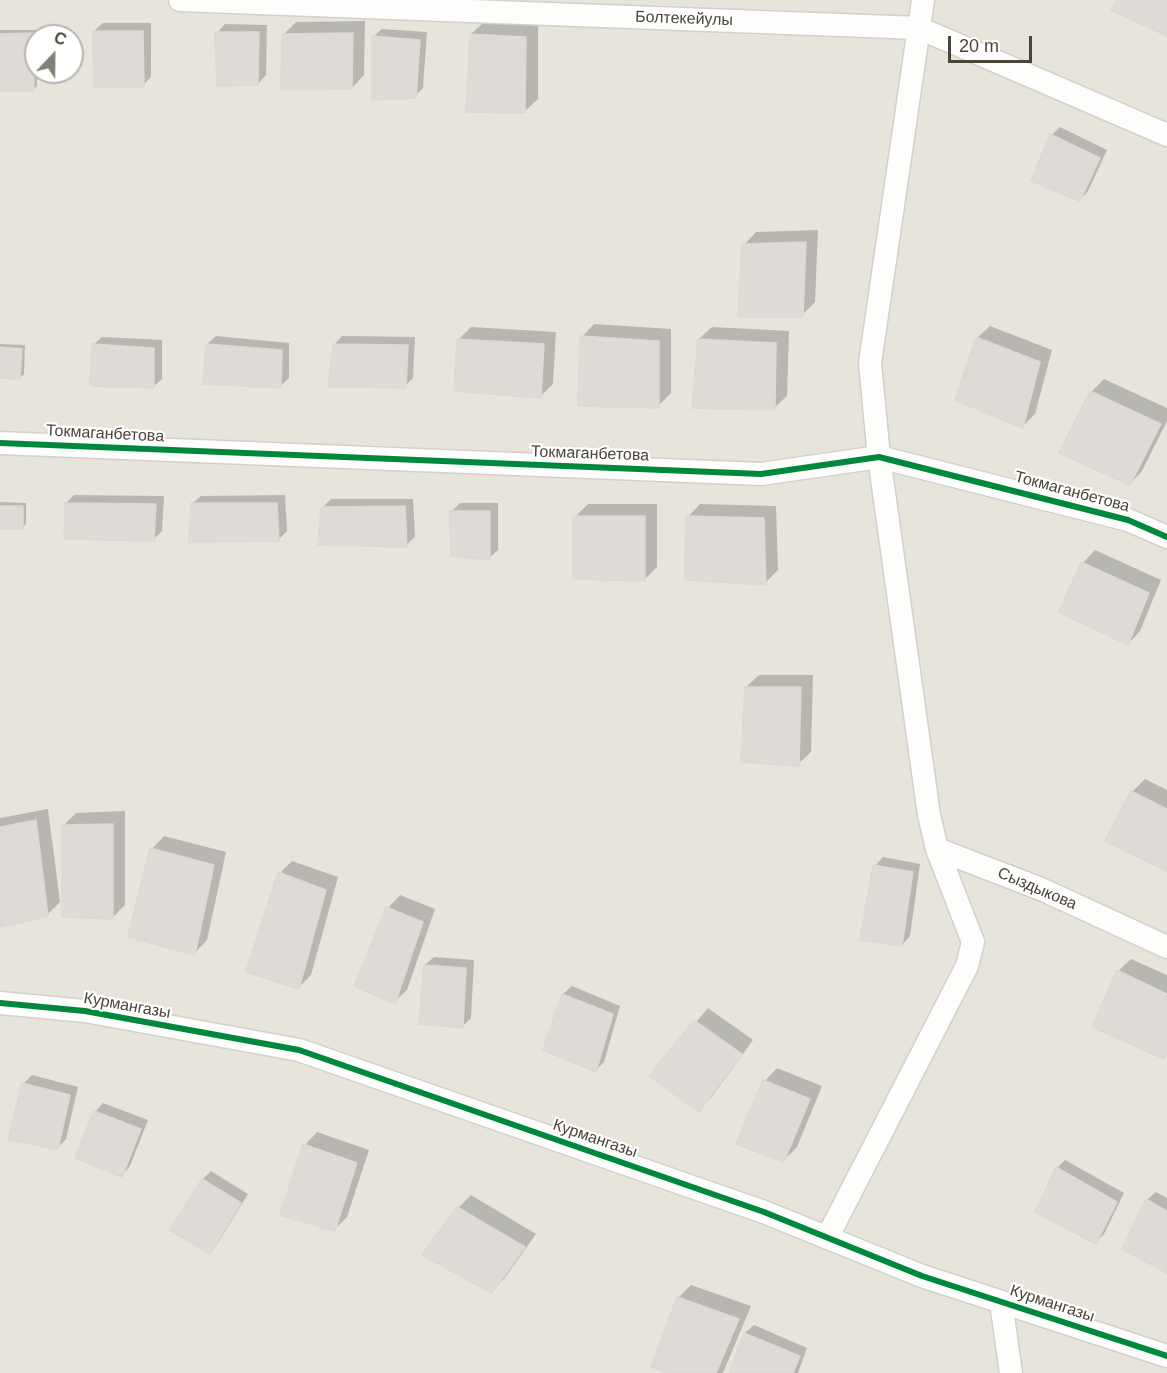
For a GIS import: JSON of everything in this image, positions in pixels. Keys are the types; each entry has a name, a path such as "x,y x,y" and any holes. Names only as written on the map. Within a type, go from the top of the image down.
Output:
{"street":[{"name":"Болтекейулы","path":"180,0 919,28 1167,135"},
{"path":"827,1238 967,966 973,942 937,849 929,815 879,457 870,363 923,0"},
{"name":"Токмаганбетова","path":"0,443 761,474 879,457 1128,520 1167,537"},
{"name":"Сыздыкова","path":"937,849 1041,890 1167,947"},
{"name":"Курмангазы","path":"0,1003 85,1011 299,1050 764,1212 922,1276 1167,1356"},
{"path":"1001,1302 1011,1373"}],"shaded area":[{"path":"0,0 1167,0 1167,1373 0,1373"}],"building":[{"path":"1117,0 1167,0 1167,36 1111,10"},
{"path":"93,31 143,31 144,87 94,87"},
{"path":"215,32 259,32 258,85 217,86"},
{"path":"24,33 24,84 34,84 34,91 0,91 0,34"},
{"path":"353,33 352,89 281,90 282,34"},
{"path":"470,34 526,37 525,113 466,112"},
{"path":"372,36 420,40 416,98 372,100"},
{"path":"1050,134 1100,158 1080,201 1031,181"},
{"path":"806,242 803,317 738,317 742,244"},
{"path":"580,336 659,341 659,408 578,406"},
{"path":"976,337 1040,362 1023,428 955,400"},
{"path":"457,339 544,344 541,398 454,391"},
{"path":"698,339 776,343 775,410 692,408"},
{"path":"92,344 154,348 154,388 90,386"},
{"path":"206,344 282,350 281,388 203,384"},
{"path":"333,344 408,345 406,388 328,387"},
{"path":"0,347 22,349 20,379 0,378"},
{"path":"1090,391 1161,424 1130,485 1059,453"},
{"path":"65,503 156,504 154,541 64,539"},
{"path":"191,503 277,503 279,541 189,542"},
{"path":"0,506 23,506 23,529 0,529"},
{"path":"405,506 407,547 318,545 321,507"},
{"path":"450,511 490,511 490,560 451,556"},
{"path":"573,516 645,516 645,581 573,579"},
{"path":"686,516 764,518 766,585 685,580"},
{"path":"1081,562 1149,593 1128,645 1059,612"},
{"path":"745,687 801,687 799,766 741,762"},
{"path":"1131,791 1167,809 1167,871 1105,841"},
{"path":"36,820 48,916 0,927 0,827"},
{"path":"113,824 113,919 62,917 62,825"},
{"path":"150,848 214,865 195,955 128,937"},
{"path":"873,865 913,872 902,946 860,940"},
{"path":"278,872 326,890 299,989 246,972"},
{"path":"386,907 423,922 395,1004 354,986"},
{"path":"424,965 466,968 463,1028 419,1024"},
{"path":"1117,970 1167,994 1167,1051 1164,1059 1092,1027"},
{"path":"562,994 613,1014 596,1072 543,1050"},
{"path":"694,1020 742,1054 699,1112 649,1076"},
{"path":"763,1080 810,1099 784,1162 736,1144"},
{"path":"22,1083 70,1095 58,1149 8,1140"},
{"path":"94,1111 141,1129 122,1177 75,1158"},
{"path":"303,1144 357,1163 335,1231 280,1215"},
{"path":"1056,1167 1117,1202 1096,1244 1035,1212"},
{"path":"202,1179 241,1203 210,1254 170,1230"},
{"path":"1146,1199 1167,1211 1167,1273 1122,1249"},
{"path":"457,1207 525,1247 492,1293 422,1255"},
{"path":"677,1297 739,1319 716,1373 668,1373 651,1367"},
{"path":"744,1333 800,1356 793,1373 729,1373"}],"cycle path":[{"path":"0,443 761,474 879,457 1128,520 1167,537"},
{"path":"0,1003 85,1011 299,1050 764,1212 922,1276 1167,1356"}]}
